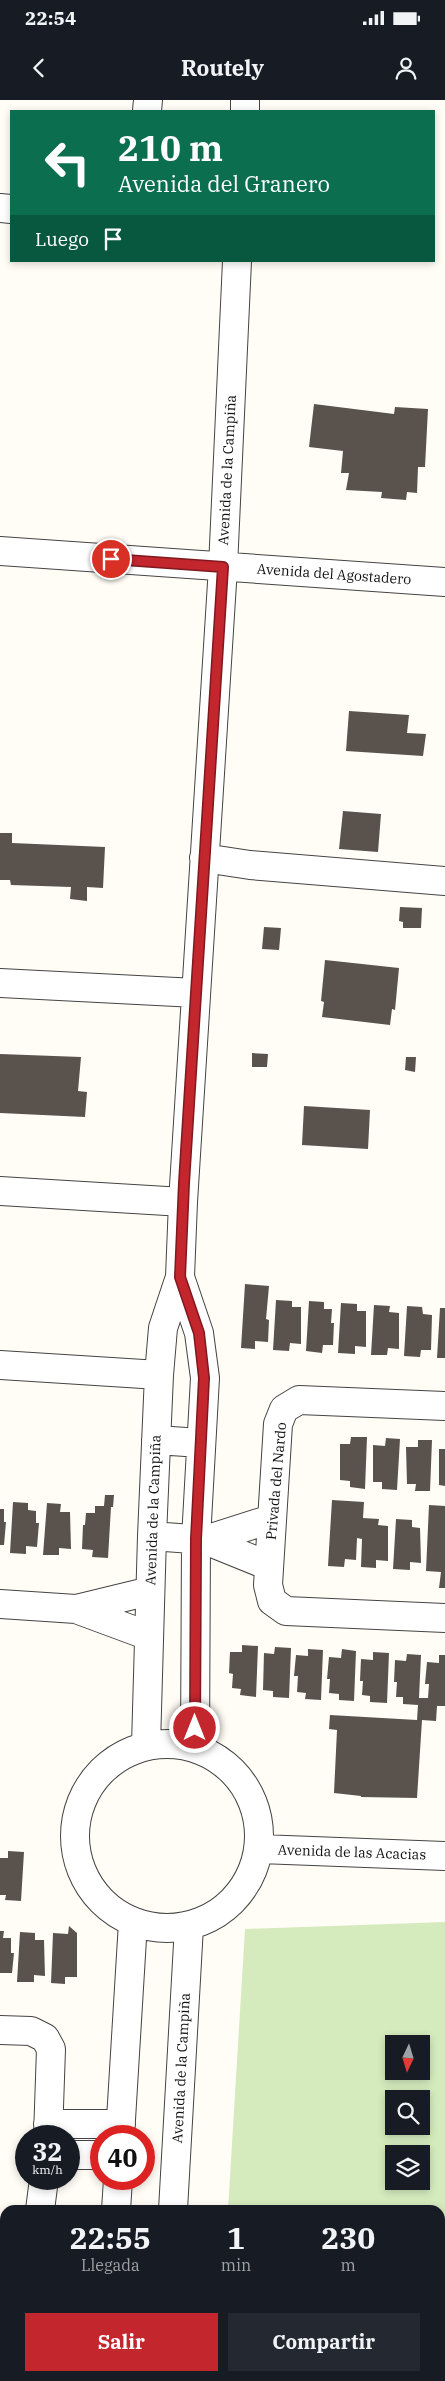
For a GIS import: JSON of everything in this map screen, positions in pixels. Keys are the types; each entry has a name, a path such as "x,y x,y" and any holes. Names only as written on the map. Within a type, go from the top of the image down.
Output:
{"street":[{"name":"Avenida de la Campiña","path":"146,1745 159,1374 163,1328 180,1277 183,1202 223,567 237,262"},
{"name":"Avenida del Agostadero","path":"0,551 445,582"},
{"path":"204,858 250,865 445,881"},
{"path":"0,983 196,993"},
{"path":"0,1191 183,1202"},
{"name":"Avenida de la Campiña","path":"180,1277 199,1333 204,1378 195,1747"},
{"path":"0,1365 159,1374"},
{"name":"Privada del Nardo","path":"445,1406 299,1400 284,1409 278,1424 264,1521 268,1585 272,1601 286,1611 445,1618"},
{"path":"156,1440 201,1443"},
{"name":"Privada del Nardo","path":"152,1536 201,1539 264,1521"},
{"path":"201,1539 268,1566"},
{"path":"76,1609 150,1591"},
{"path":"0,1604 76,1609 149,1636"},
{"path":"171,1743 195,1747 224,1762 246,1786 258,1816 260,1849 252,1875 237,1898 215,1915 189,1926 161,1928 133,1922 113,1911 91,1888 83,1874 76,1852 75,1829 79,1806 90,1784 105,1767 124,1754 146,1745 171,1743"},
{"name":"Avenida de las Acacias","path":"260,1849 445,1856"},
{"path":"121,2125 133,1922"},
{"name":"Avenida de la Campiña","path":"173,2205 189,1926"},
{"path":"0,2030 31,2031 45,2038 51,2049 48,2125"},
{"path":"41,2205 43,2190"},
{"path":"116,2205 117,2190"}],"green space":[{"path":"445,1922 445,2205 228,2205 245,1929"}],"building":[{"path":"314,404 394,414 395,407 428,409 425,467 418,467 417,493 407,492 406,500 381,498 382,492 346,490 349,473 341,473 343,451 309,447"},
{"path":"349,711 409,715 407,733 426,734 423,756 346,751"},
{"path":"343,811 381,814 378,852 339,849"},
{"path":"0,833 12,833 12,843 105,847 103,888 87,887 87,901 70,899 71,887 11,885 10,880 0,880"},
{"path":"400,907 422,908 421,928 403,928 403,922 399,921"},
{"path":"264,927 281,928 279,950 262,949"},
{"path":"325,960 399,968 395,1010 392,1009 390,1025 322,1017 324,1002 321,1001"},
{"path":"252,1053 268,1054 267,1067 252,1067"},
{"path":"0,1054 81,1057 78,1091 87,1092 85,1117 0,1113"},
{"path":"406,1057 416,1057 415,1072 405,1070"},
{"path":"304,1106 370,1110 368,1149 302,1145"},
{"path":"245,1284 269,1286 266,1319 269,1320 268,1342 255,1341 255,1349 241,1348"},
{"path":"276,1300 292,1301 292,1307 301,1307 301,1344 290,1343 289,1351 273,1350"},
{"path":"309,1301 324,1302 324,1309 332,1309 331,1323 334,1323 333,1345 323,1345 322,1353 306,1351"},
{"path":"341,1303 357,1304 357,1311 366,1311 366,1347 355,1346 355,1354 338,1353"},
{"path":"374,1305 390,1306 389,1312 399,1313 399,1349 388,1348 387,1355 371,1355"},
{"path":"407,1306 422,1307 423,1314 432,1315 431,1350 421,1350 420,1357 404,1356"},
{"path":"440,1308 445,1308 445,1358 437,1358"},
{"path":"351,1437 367,1437 365,1489 350,1487 350,1481 340,1480 340,1444 350,1444"},
{"path":"386,1438 400,1439 397,1490 382,1489 382,1482 373,1482 373,1445 385,1446"},
{"path":"418,1440 432,1440 430,1491 415,1491 416,1484 407,1484 406,1447 418,1447"},
{"path":"439,1449 445,1449 445,1486 439,1485"},
{"path":"105,1495 114,1495 113,1507 111,1507 108,1558 92,1557 93,1550 82,1549 83,1525 85,1525 86,1513 95,1513 95,1506 104,1506"},
{"path":"332,1500 364,1502 363,1518 379,1519 378,1525 388,1526 388,1561 376,1560 376,1568 361,1567 362,1539 357,1538 356,1560 345,1559 344,1567 328,1566"},
{"path":"13,1502 28,1503 28,1510 36,1511 36,1523 39,1523 37,1547 26,1546 26,1554 10,1553"},
{"path":"47,1503 61,1504 60,1512 70,1512 71,1549 59,1548 59,1555 43,1555"},
{"path":"429,1505 445,1506 445,1588 439,1588 441,1572 426,1571"},
{"path":"0,1509 4,1509 4,1522 6,1522 4,1545 0,1545"},
{"path":"396,1519 412,1520 412,1527 420,1528 421,1563 410,1562 410,1570 393,1569"},
{"path":"242,1645 258,1646 256,1697 240,1695 241,1689 232,1688 233,1674 229,1673 230,1652 242,1652"},
{"path":"275,1647 291,1648 289,1698 273,1697 273,1691 263,1690 264,1653 274,1654"},
{"path":"308,1649 323,1650 321,1700 305,1699 306,1693 297,1692 298,1676 294,1676 296,1655 308,1656"},
{"path":"342,1649 356,1651 354,1701 339,1700 339,1694 329,1693 330,1679 327,1679 329,1657 341,1658"},
{"path":"373,1652 389,1653 387,1703 370,1702 370,1696 362,1695 363,1681 360,1681 361,1659 373,1660"},
{"path":"407,1654 421,1655 419,1698 428,1698 429,1684 425,1684 427,1662 439,1663 439,1655 445,1655 445,1706 437,1706 436,1721 422,1720 417,1798 361,1797 334,1793 337,1730 329,1729 330,1715 417,1720 418,1705 403,1704 403,1697 396,1697 397,1682 394,1682 395,1660 406,1661"},
{"path":"8,1851 24,1852 21,1901 5,1900 6,1895 0,1895 0,1858 8,1858"},
{"path":"69,1926 77,1933 77,1977 65,1977 65,1984 51,1983 53,1933 68,1934"},
{"path":"0,1931 4,1931 3,1938 11,1938 11,1953 14,1953 12,1973 0,1973"},
{"path":"20,1932 35,1933 35,1940 44,1940 45,1976 34,1975 34,1982 17,1982"}],"route":[{"path":"111,559 223,567 184,1183 180,1277 199,1333 204,1378 196,1539 195,1728"}]}
